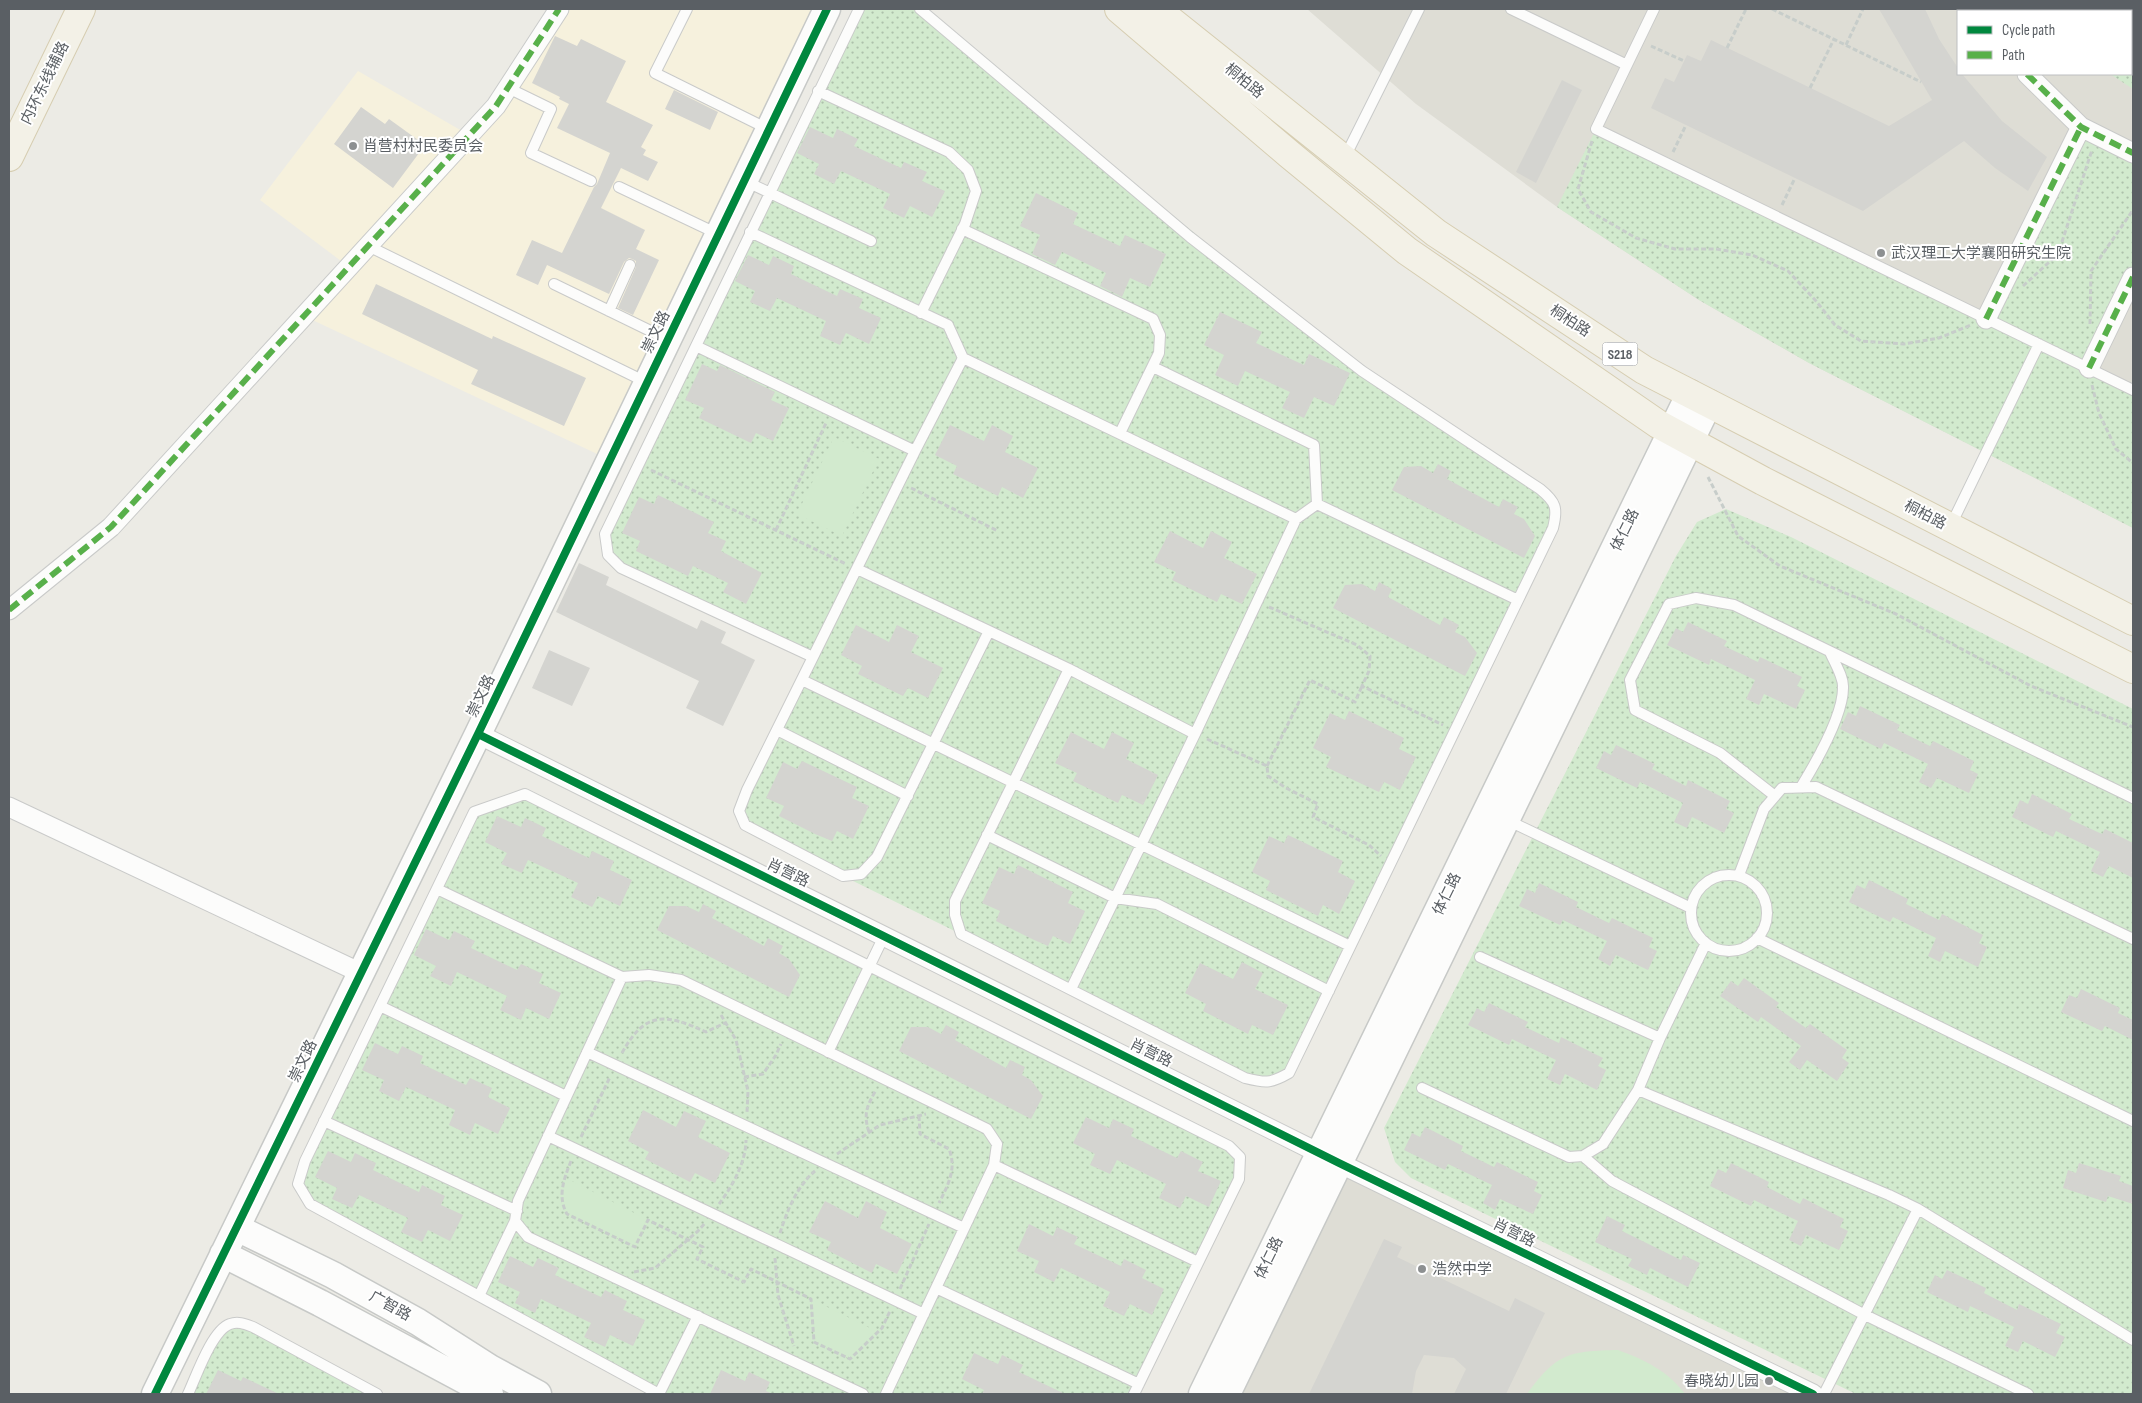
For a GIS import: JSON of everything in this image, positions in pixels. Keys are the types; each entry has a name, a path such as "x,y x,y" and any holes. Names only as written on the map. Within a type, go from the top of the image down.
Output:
{"main road":[{"name":"内环东线辅路","path":"9,157 81,9"},
{"path":"1119,9 1289,154 1407,251 1562,359 1681,436 1763,480 2133,669"},
{"name":"桐柏路","path":"1156,9 1436,233 1644,370 2133,621"}],"street":[{"path":"9,610 111,527 496,106 559,9"},
{"name":"崇文路","path":"155,1394 478,734 827,9"},
{"path":"2028,75 2089,131 2133,153"},
{"path":"1986,318 2089,131"},
{"path":"2089,368 2133,277"},
{"name":"体仁路","path":"1227,1394 1330,1158 1700,398"},
{"name":"体仁路","path":"1202,1394 1330,1158 1506,819 1681,436"},
{"name":"肖营路","path":"478,734 1330,1158 1813,1394"},
{"path":"9,807 361,973"},
{"name":"广智路","path":"237,1228 333,1275 418,1322 490,1368 538,1394"},
{"name":"广智路","path":"222,1254 320,1303 490,1394"}],"lane":[{"path":"687,9 655,73 769,129"},
{"path":"813,658 622,568 608,555 605,534 859,9"},
{"path":"920,9 1190,237 1362,370 1552,498 1556,512 1553,528 1289,1073 1274,1081 1263,1083 1245,1078 961,934 955,915 955,901 1069,669"},
{"path":"1344,160 1419,9"},
{"path":"1511,9 1627,65"},
{"path":"1654,9 1596,129 2133,390"},
{"path":"508,88 551,109 531,152 591,182"},
{"path":"818,92 949,152 968,170 976,192 962,229 921,312"},
{"path":"744,180 871,241"},
{"path":"618,187 718,234"},
{"path":"962,229 1153,319 1160,335 1159,353 1120,433"},
{"path":"750,232 948,325 963,358 1296,519"},
{"path":"368,246 647,383"},
{"path":"609,311 630,265"},
{"path":"554,284 668,339"},
{"path":"1950,528 2039,344"},
{"path":"696,346 915,451"},
{"path":"963,358 899,482 747,790 739,811 745,825 843,876 861,874 878,857 989,631"},
{"path":"1153,367 1314,445 1317,504"},
{"path":"1317,504 1518,600"},
{"path":"1071,990 1195,734 1296,519 1317,504"},
{"path":"857,569 1069,669 1195,734"},
{"path":"1775,796 1720,753 1635,710 1630,680 1669,604 1696,598 1734,606 2133,798"},
{"path":"1801,787 1813,767 1841,706 1844,686 1830,652"},
{"path":"802,680 1350,946"},
{"path":"777,730 908,796"},
{"path":"1739,876 1764,809 1775,796 1782,788 1816,786 2133,939"},
{"path":"698,1316 659,1394 310,1204 298,1184 305,1160 474,812 525,794 1229,1146 1240,1157 1239,1179 1134,1394"},
{"path":"1506,819 1691,908"},
{"path":"988,835 1115,898 1157,904 1329,991"},
{"path":"1726,874 1739,876 1750,880 1765,899 1766,923 1757,938 1743,949 1731,951 1718,949 1706,943 1697,934 1692,921 1691,908 1694,895 1702,885 1714,877 1726,874"},
{"path":"437,889 622,977 649,975 681,980 987,1130 997,1144 994,1165 886,1394"},
{"path":"828,1052 884,936"},
{"path":"1757,938 2133,1121"},
{"path":"1422,1088 1569,1157 1584,1156 1603,1144 1638,1090 1660,1038 1706,943"},
{"path":"1480,957 1660,1038"},
{"path":"478,1296 516,1216 518,1201 622,977"},
{"path":"380,1006 566,1096"},
{"path":"587,1052 964,1228"},
{"path":"1638,1090 1889,1195 1918,1209 2133,1340"},
{"path":"324,1121 516,1216 528,1237 863,1394"},
{"path":"548,1136 924,1314"},
{"path":"1584,1156 1612,1181 1865,1315 2028,1394"},
{"path":"994,1165 1198,1262"},
{"path":"1824,1394 1918,1209"},
{"path":"936,1288 1138,1384"},
{"path":"188,1394 218,1331 229,1324 241,1322 376,1394"}],"path":[{"path":"1727,48 1746,9"},
{"path":"1772,9 1921,82"},
{"path":"1846,45 1863,9"},
{"path":"1810,88 1834,39"},
{"path":"1639,40 1684,61"},
{"path":"1667,163 1686,125"},
{"path":"1596,129 1578,189 1591,212 1636,238 1675,249 1716,249 1752,254 1788,271 1835,325 1861,341 1904,344 1939,338 1986,318"},
{"path":"2022,286 2058,254 2089,131"},
{"path":"1776,216 1796,178"},
{"path":"2090,329 2091,270 2133,210"},
{"path":"2089,368 2099,413 2116,449 2133,463"},
{"path":"776,530 832,412"},
{"path":"639,465 857,569"},
{"path":"1707,476 1738,536 1780,566 1896,614 2031,686 2133,728"},
{"path":"899,482 998,531"},
{"path":"1257,601 1356,645 1370,656 1369,671 1355,702 1310,680 1267,766 1268,776 1286,788 1318,804 1313,817 1369,845 1384,858 1386,872"},
{"path":"1362,686 1454,731"},
{"path":"1195,734 1267,766"},
{"path":"612,1276 655,1268 698,1231 729,1190 743,1158 746,1149 748,1091 736,1040 708,993"},
{"path":"688,1240 648,1220 635,1247 567,1214 561,1203 564,1177 575,1149 632,1034 644,1023 664,1018 682,1021 706,1032 726,1023"},
{"path":"744,1077 762,1074 776,1055 786,1032"},
{"path":"869,1132 865,1120 867,1106 882,1078"},
{"path":"805,1367 793,1344 778,1295 775,1253 786,1212 808,1177 847,1146 880,1125 946,1110"}],"shaded area":[{"path":"559,9 827,9 610,460 304,316 349,267 260,200 358,71 469,135"},
{"name":"武汉理工大学襄阳研究生院","path":"1307,9 2133,9 2133,528 1809,363 1699,300 1557,207 1416,104"},
{"name":"浩然中学","path":"1339,1163 1813,1394 1227,1394"}],"green space":[{"path":"859,9 920,9 1362,370 1540,489 1557,512 1289,1073 1263,1083 843,876 745,825 739,811 811,662 621,568 608,555 605,534"},
{"path":"2133,9 2133,89 2112,75 2132,75 2132,10 2050,10"},
{"path":"2081,127 2133,153 2133,277 2089,368 2133,390 2133,528 1809,363 1699,300 1557,207 1596,129 1986,318"},
{"path":"834,437 879,459 842,536 797,514"},
{"path":"1726,509 1791,537 2133,709 2133,1394 1856,1394 1411,1178 1395,1162 1384,1128 1676,556 1697,522"},
{"path":"525,794 1240,1157 1239,1179 1134,1394 659,1394 310,1204 298,1184 474,812"},
{"path":"564,1177 648,1220 635,1247 567,1214 561,1203"},
{"path":"811,1299 878,1332 850,1359 814,1342"},
{"path":"241,1322 377,1394 188,1394 218,1331"},
{"path":"1618,1350 1655,1367 1671,1379 1685,1394 1527,1394 1547,1370 1565,1357 1587,1352"}],"building":[{"path":"1879,9 1925,9 1939,39 1957,66 1957,75 1963,75 2002,121 2047,157 2028,191 1995,168 1964,141 1863,211 1651,108 1665,78 1674,82 1687,55 1701,61 1711,40 1889,126 1932,100"},
{"path":"555,36 577,46 581,39 626,61 606,102 653,125 641,147 646,150 643,155 658,162 648,181 621,168 601,208 645,230 636,249 659,260 633,315 618,308 636,267 636,261 632,259 629,258 624,262 609,294 547,265 538,285 516,275 532,240 562,253 597,184 610,153 557,128 569,104 559,99 560,97 532,83"},
{"path":"1562,80 1582,90 1536,183 1516,172"},
{"path":"674,90 718,112 710,130 665,109"},
{"name":"肖营村村民委员会","path":"361,107 385,124 389,119 425,145 393,188 334,144"},
{"path":"810,127 833,138 837,129 858,139 854,146 901,168 904,162 927,172 922,181 945,191 932,217 910,206 904,218 883,208 890,194 841,171 834,184 814,174 819,164 797,153"},
{"path":"1036,193 1078,213 1073,224 1120,246 1125,235 1166,254 1150,287 1130,278 1122,297 1100,286 1106,273 1062,252 1055,265 1032,254 1040,235 1020,226"},
{"path":"748,255 769,265 773,256 794,266 791,274 837,296 840,289 863,299 859,308 881,318 869,344 846,333 840,345 820,336 826,321 777,298 770,311 750,302 755,291 735,281"},
{"path":"376,284 492,339 493,336 586,378 564,426 471,384 478,370 362,314"},
{"path":"1220,312 1262,332 1256,343 1304,365 1309,354 1350,373 1334,406 1314,397 1304,418 1282,408 1290,392 1245,371 1238,386 1215,375 1224,355 1204,345"},
{"path":"702,364 717,371 720,365 775,392 771,400 789,408 773,441 756,433 751,443 699,418 704,408 685,400"},
{"path":"950,425 984,441 992,425 1013,436 1005,452 1038,468 1023,498 1002,487 998,496 953,474 957,466 935,455"},
{"path":"1438,464 1451,471 1447,479 1499,507 1503,499 1518,507 1514,514 1524,519 1535,536 1524,558 1392,490 1404,467 1421,466 1433,473"},
{"path":"658,495 714,522 708,533 726,541 721,551 762,573 746,604 723,592 728,583 693,566 688,576 636,551 640,541 622,533 639,497 654,504"},
{"path":"1170,531 1203,548 1211,531 1232,542 1224,558 1257,574 1242,604 1221,594 1217,602 1172,580 1176,572 1154,562"},
{"path":"579,563 609,577 606,585 697,629 701,620 726,632 721,643 755,660 723,726 686,708 699,681 556,612"},
{"path":"1379,582 1392,589 1388,597 1440,625 1444,617 1459,625 1455,632 1465,637 1477,653 1465,676 1333,608 1345,585 1362,584 1375,591"},
{"path":"1688,622 1727,641 1724,646 1758,662 1760,657 1802,677 1797,686 1805,690 1796,709 1764,694 1759,705 1746,699 1755,680 1711,659 1709,665 1667,645 1676,628 1683,632"},
{"path":"856,625 889,642 897,625 919,636 911,652 943,668 928,698 908,688 903,696 858,674 862,666 841,655"},
{"path":"549,650 590,668 572,706 532,688"},
{"path":"1860,706 1900,725 1897,730 1930,746 1933,741 1974,761 1970,770 1978,774 1969,793 1937,778 1931,788 1919,782 1928,764 1884,743 1881,749 1840,729 1848,712 1856,716"},
{"path":"1349,711 1404,738 1399,749 1416,757 1400,790 1384,782 1379,792 1326,767 1331,757 1313,748 1330,713 1345,720"},
{"path":"1071,732 1104,749 1112,732 1134,743 1126,759 1158,775 1143,805 1122,795 1118,803 1073,781 1077,773 1055,763"},
{"path":"1616,745 1655,764 1652,769 1686,786 1688,780 1730,801 1726,809 1734,813 1724,833 1692,817 1687,828 1674,822 1683,803 1640,782 1637,788 1596,768 1604,751 1611,755"},
{"path":"802,761 857,787 852,798 869,806 853,839 837,831 832,841 815,834 779,816 784,806 766,798 783,762 797,769"},
{"path":"2032,794 2072,814 2069,819 2102,834 2105,829 2133,843 2133,878 2109,866 2103,877 2091,871 2100,852 2056,831 2053,837 2012,817 2020,800 2028,804"},
{"path":"497,816 521,827 525,818 546,828 542,836 589,858 592,851 614,861 610,870 632,880 620,906 598,896 592,907 571,897 578,883 528,860 522,873 501,864 507,853 485,842"},
{"path":"1288,835 1343,861 1338,872 1355,881 1339,914 1323,905 1318,916 1266,890 1270,881 1252,872 1269,836 1284,843"},
{"path":"1018,865 1073,892 1068,903 1085,911 1070,944 1053,936 1048,946 1032,939 996,921 1000,911 982,903 999,867 1014,874"},
{"path":"1869,880 1908,899 1906,904 1939,920 1942,914 1983,935 1979,943 1987,947 1978,967 1945,951 1940,962 1928,956 1936,938 1893,917 1890,922 1849,902 1857,885 1865,889"},
{"path":"1539,883 1578,902 1576,907 1609,923 1612,918 1653,938 1649,947 1657,951 1648,970 1616,955 1610,966 1598,959 1607,941 1563,920 1560,925 1519,906 1527,889 1535,893"},
{"path":"703,904 716,911 712,918 764,946 768,938 783,946 779,953 789,959 800,975 789,997 657,930 669,906 686,906 699,912"},
{"path":"426,929 449,940 454,931 475,941 471,948 517,970 521,964 543,974 539,983 561,993 549,1019 526,1008 521,1020 500,1010 507,996 457,972 451,986 430,976 436,966 414,955"},
{"path":"1242,962 1263,973 1255,989 1288,1005 1273,1035 1252,1025 1248,1034 1203,1011 1206,1004 1185,993 1200,963 1233,979"},
{"path":"1744,978 1779,1003 1776,1007 1806,1028 1810,1024 1847,1050 1842,1058 1849,1063 1837,1081 1807,1060 1800,1070 1789,1062 1801,1046 1761,1017 1758,1022 1720,996 1731,981 1738,986"},
{"path":"2081,989 2120,1008 2118,1013 2133,1020 2133,1040 2105,1026 2102,1031 2061,1012 2069,995 2077,998"},
{"path":"1489,1003 1528,1022 1525,1027 1559,1043 1561,1037 1603,1058 1598,1066 1606,1070 1597,1090 1565,1074 1560,1085 1547,1079 1556,1060 1512,1039 1509,1045 1468,1025 1477,1008 1484,1012"},
{"path":"946,1025 959,1032 955,1040 1006,1068 1010,1060 1025,1067 1022,1075 1031,1080 1043,1096 1031,1119 899,1051 911,1027 928,1027 941,1034"},
{"path":"375,1043 398,1054 402,1046 423,1056 420,1063 466,1085 470,1078 492,1088 488,1097 510,1108 498,1134 475,1123 470,1135 449,1125 455,1110 406,1087 399,1101 379,1091 384,1080 362,1070"},
{"path":"643,1110 676,1127 684,1111 706,1121 698,1137 730,1153 715,1183 695,1173 690,1182 645,1159 649,1152 628,1141"},
{"path":"1086,1117 1109,1128 1113,1119 1134,1129 1131,1136 1177,1158 1181,1151 1203,1162 1198,1171 1221,1181 1209,1207 1186,1196 1180,1208 1159,1198 1166,1184 1117,1160 1110,1174 1090,1165 1095,1154 1073,1143"},
{"path":"1425,1127 1463,1146 1461,1151 1494,1167 1497,1162 1538,1182 1534,1191 1542,1195 1533,1214 1500,1199 1495,1210 1483,1203 1492,1185 1448,1164 1445,1170 1404,1150 1412,1133 1420,1137"},
{"path":"328,1151 351,1162 355,1153 376,1163 373,1170 419,1192 422,1185 445,1196 441,1205 463,1215 450,1241 428,1230 422,1242 401,1232 408,1218 359,1195 352,1208 332,1199 337,1188 315,1177"},
{"path":"1731,1163 1769,1182 1767,1187 1800,1204 1803,1198 1844,1219 1840,1227 1848,1231 1839,1250 1806,1235 1801,1246 1789,1240 1798,1221 1754,1200 1751,1206 1710,1186 1718,1169 1726,1173"},
{"path":"2079,1163 2121,1176 2119,1181 2133,1186 2133,1204 2108,1196 2106,1202 2063,1188 2068,1170 2076,1173"},
{"path":"825,1201 858,1218 866,1201 887,1212 880,1228 912,1244 897,1274 876,1264 872,1273 827,1250 831,1242 809,1232"},
{"path":"1607,1216 1625,1225 1622,1231 1681,1260 1683,1255 1700,1263 1688,1287 1650,1268 1647,1275 1628,1266 1632,1259 1595,1242"},
{"path":"1029,1224 1053,1236 1057,1227 1078,1237 1074,1244 1121,1266 1124,1259 1146,1270 1142,1278 1164,1289 1152,1315 1130,1304 1124,1316 1103,1306 1110,1292 1061,1268 1054,1282 1034,1272 1039,1261 1017,1251"},
{"path":"1384,1239 1402,1247 1397,1257 1509,1311 1515,1298 1545,1313 1506,1394 1454,1394 1466,1369 1454,1358 1424,1355 1416,1371 1412,1394 1309,1394"},
{"path":"510,1256 533,1267 538,1258 559,1268 555,1275 601,1297 605,1290 627,1301 623,1310 645,1320 633,1346 610,1335 605,1347 584,1337 591,1323 541,1299 535,1313 515,1303 520,1292 498,1282"},
{"path":"1947,1270 1986,1288 1984,1293 2017,1310 2019,1304 2061,1324 2056,1333 2065,1337 2055,1357 2023,1341 2018,1352 2005,1346 2014,1327 1970,1306 1968,1312 1927,1292 1935,1275 1942,1279"},
{"path":"974,1353 998,1364 1002,1355 1023,1365 1019,1372 1065,1394 982,1394 984,1390 962,1379"},
{"path":"218,1370 241,1381 243,1377 279,1394 206,1394"},
{"path":"721,1370 745,1381 749,1372 770,1382 766,1391 773,1394 710,1394"}],"marked path":[{"path":"9,610 111,527 496,106 559,9"},
{"path":"2028,75 2081,127 2133,153"},
{"path":"1986,319 2081,127"},
{"path":"2089,368 2133,277"}],"cycle path":[{"path":"155,1394 478,734 827,9"},
{"path":"478,734 1339,1163 1813,1394"}],"place":[{"name":"肖营村村民委员会","path":"353,146"},
{"name":"武汉理工大学襄阳研究生院","path":"1881,253"},
{"name":"浩然中学","path":"1422,1269"},
{"name":"春晓幼儿园","path":"1769,1381"}]}
